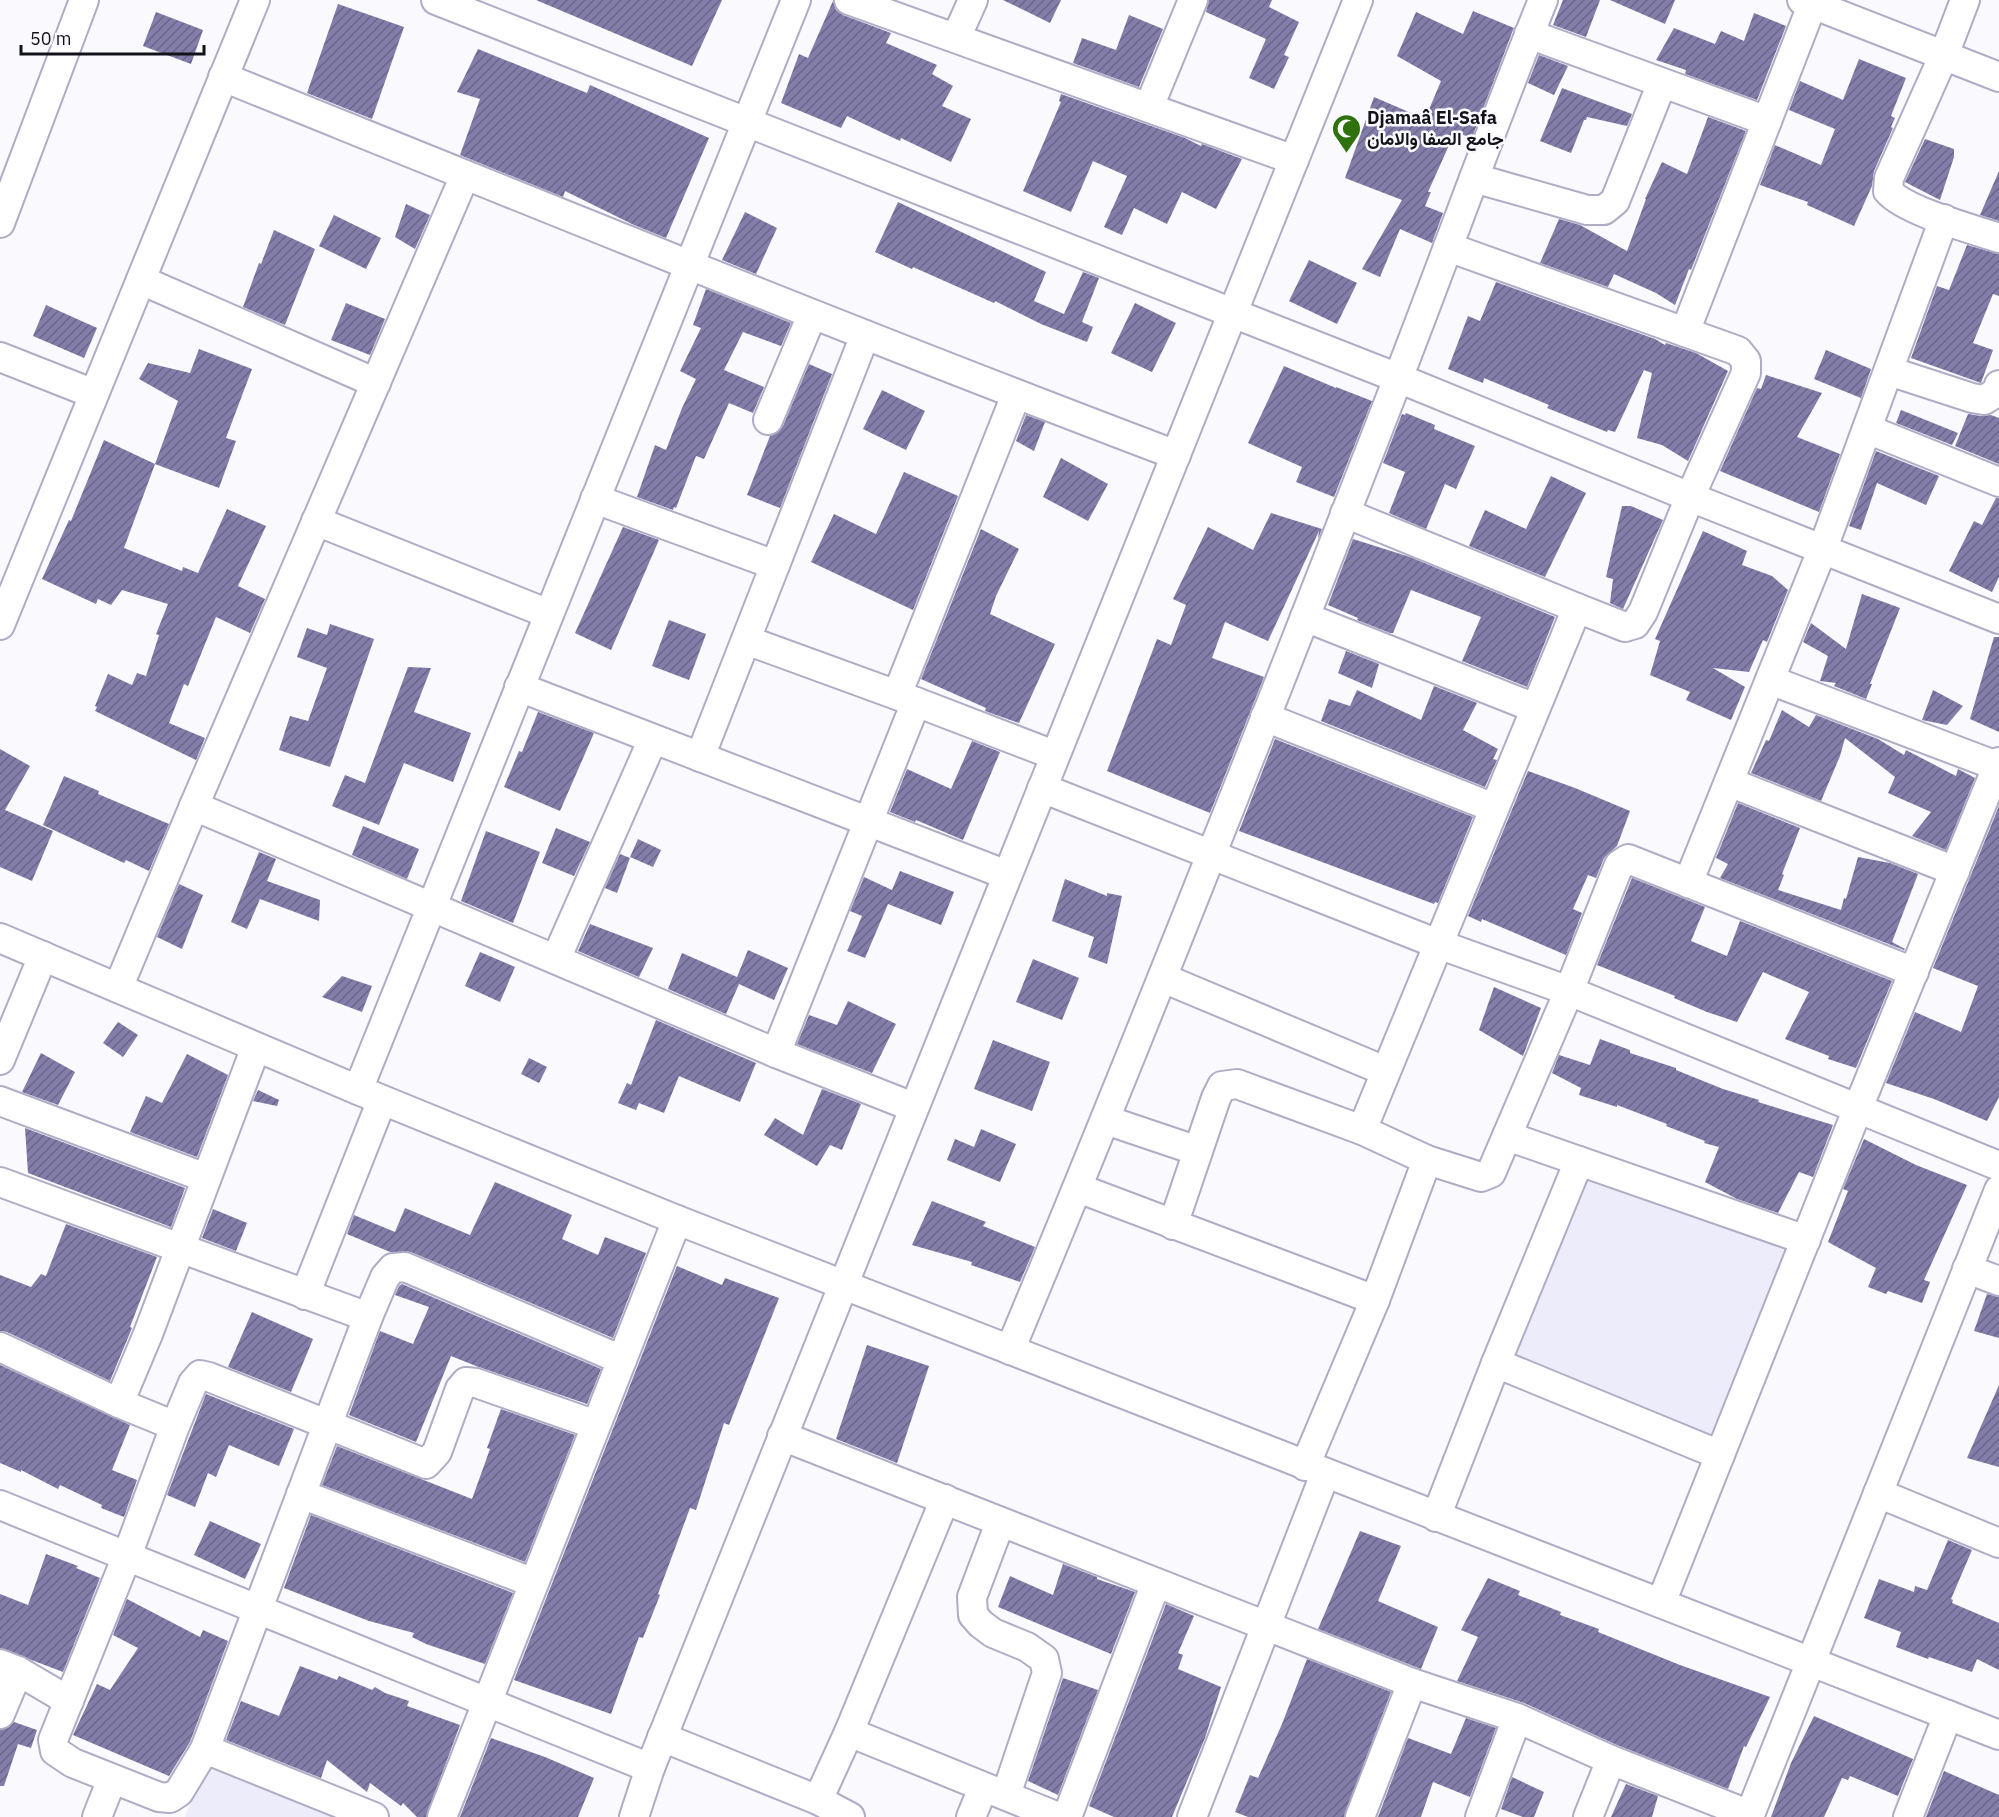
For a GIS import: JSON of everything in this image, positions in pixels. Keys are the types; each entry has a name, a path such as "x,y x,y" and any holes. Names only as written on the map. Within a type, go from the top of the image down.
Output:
{"street":[{"path":"0,223 84,0"},
{"path":"0,625 255,0"},
{"path":"436,0 1398,378 1999,619"},
{"path":"305,1295 431,906 796,0"},
{"path":"849,0 1294,159"},
{"path":"956,38 973,0"},
{"path":"1149,107 1193,0"},
{"path":"634,1817 662,1737 842,1285 1358,0"},
{"path":"1010,1350 1106,1120 1212,855 1543,0"},
{"path":"1965,0 1944,56 1889,178 1888,191 1896,200 1999,238"},
{"path":"1685,332 1767,121 1809,1 1999,77"},
{"path":"1529,34 1767,121"},
{"path":"224,77 812,315 1016,395 1176,454"},
{"path":"1474,178 1587,210 1604,210 1615,201 1662,83"},
{"path":"118,988 465,175"},
{"path":"1688,883 1823,548 1944,219"},
{"path":"1346,513 1625,627 1635,624 1643,612 1690,497 1746,373 1746,362 1738,351 1448,247"},
{"path":"141,280 376,383"},
{"path":"768,420 812,315"},
{"path":"700,757 865,335"},
{"path":"0,357 94,394"},
{"path":"1889,371 1984,400 1997,392 1999,384"},
{"path":"776,1053 869,822 906,698 1016,395"},
{"path":"1867,429 1999,483"},
{"path":"595,499 775,566"},
{"path":"316,521 549,614"},
{"path":"1362,1130 1577,608"},
{"path":"1305,617 1535,708"},
{"path":"746,640 1054,755"},
{"path":"1662,1604 1858,1108 1998,764 1770,680"},
{"path":"519,687 1006,876"},
{"path":"1265,717 1494,808"},
{"path":"556,959 653,739"},
{"path":"1729,782 1955,872"},
{"path":"1042,788 1438,944 1569,991 1999,1166"},
{"path":"194,806 776,1053 914,1107"},
{"path":"1173,1225 1222,1086 1237,1084 1362,1130 1427,1160 1481,1177 1491,1173 1569,991 1619,865 1628,859 1914,972"},
{"path":"0,938 370,1095 677,1221 1999,1735"},
{"path":"0,1060 43,956"},
{"path":"1163,978 1385,1071"},
{"path":"119,1403 148,1334 256,1047"},
{"path":"0,1101 206,1178"},
{"path":"1106,1120 1198,1151"},
{"path":"1507,1136 1806,1240"},
{"path":"1192,1817 1267,1626 1315,1470 1427,1160"},
{"path":"1436,1517 1579,1161"},
{"path":"0,1182 368,1317"},
{"path":"1078,1188 1375,1300"},
{"path":"782,1436 1412,1683 1516,1718 1611,1760 1749,1816 1999,1190"},
{"path":"442,1817 677,1221"},
{"path":"596,1425 476,1383 466,1382 460,1389 437,1452 426,1464 327,1424 200,1375 194,1383 175,1426 128,1556 52,1740 55,1751 73,1763 159,1797 170,1798 178,1792 205,1749 257,1608 301,1494 327,1424 368,1317 385,1277 393,1268 405,1267 622,1360"},
{"path":"1967,1269 1999,1281"},
{"path":"0,1347 119,1403 175,1426"},
{"path":"1496,1363 1720,1455"},
{"path":"1878,1493 1998,1539"},
{"path":"301,1494 534,1583"},
{"path":"818,1800 849,1732 945,1499"},
{"path":"0,1504 650,1768"},
{"path":"971,1817 995,1792 1047,1673 1044,1659 1027,1647 993,1633 972,1614 972,1597 1000,1523"},
{"path":"1067,1817 1156,1584"},
{"path":"0,1714 9,1668 69,1701"},
{"path":"1360,1817 1412,1683"},
{"path":"1908,1817 1948,1715"},
{"path":"1480,1817 1516,1718"},
{"path":"849,1732 1058,1817"},
{"path":"662,1737 818,1800 850,1817"},
{"path":"205,1749 374,1817"},
{"path":"1588,1817 1611,1760"},
{"path":"97,1817 112,1779"}],"shaded area":[{"path":"1585,1168 1790,1244 1713,1438 1504,1355"},
{"path":"209,1756 362,1817 185,1817"}],"building":[{"path":"536,0 722,0 692,66"},
{"path":"1003,0 1061,0 1050,23"},
{"path":"1209,0 1272,0 1269,7 1299,22 1284,55 1289,57 1274,89 1249,78 1266,39 1206,12"},
{"path":"1563,0 1600,0 1586,37 1553,25"},
{"path":"1610,0 1675,0 1665,24"},
{"path":"833,1 836,10 843,15 891,33 886,43 937,65 932,74 953,86 942,106 971,119 951,162 847,116 841,128 781,103 799,54 808,58"},
{"path":"338,4 404,27 372,119 307,93"},
{"path":"1473,11 1514,28 1472,138 1455,132 1428,192 1431,192 1425,206 1443,213 1432,243 1400,229 1380,277 1362,269 1402,200 1345,178 1374,97 1425,119 1441,81 1397,56 1416,12 1463,34"},
{"path":"156,12 203,30 191,64 143,46"},
{"path":"1754,13 1786,26 1757,100 1685,74 1686,70 1656,60 1674,28 1715,44 1721,31 1744,41"},
{"path":"1129,15 1163,29 1139,87 1073,63 1082,38 1116,50"},
{"path":"478,49 587,93 590,85 709,138 666,238 565,191 563,197 460,155 480,99 457,92"},
{"path":"1539,55 1568,66 1554,95 1528,83"},
{"path":"1859,59 1906,78 1891,116 1895,118 1891,127 1893,128 1874,171 1872,186 1854,226 1807,205 1808,202 1760,185 1775,145 1821,165 1835,129 1789,110 1800,81 1843,100"},
{"path":"1562,88 1632,114 1627,126 1587,117 1571,153 1540,141"},
{"path":"1061,94 1242,159 1216,209 1182,192 1167,224 1134,208 1122,235 1104,227 1127,176 1093,161 1071,212 1023,191 1061,102 1059,101"},
{"path":"1708,117 1746,131 1675,305 1656,293 1614,274 1608,287 1540,263 1559,219 1580,225 1627,251 1645,199 1662,162 1687,174"},
{"path":"1925,139 1954,149 1954,157 1940,200 1905,182"},
{"path":"1999,171 1999,221 1980,215"},
{"path":"898,202 1046,272 1034,301 1064,314 1083,272 1099,278 1082,322 1093,327 1087,342 875,252"},
{"path":"406,204 430,215 415,249 395,237"},
{"path":"745,212 777,228 756,274 722,260"},
{"path":"334,215 381,238 366,269 319,246"},
{"path":"274,230 315,249 285,325 243,307"},
{"path":"1967,245 1999,254 1999,296 1993,294 1973,343 1993,350 1981,383 1911,358 1937,286 1949,290"},
{"path":"1309,260 1357,283 1337,324 1289,301"},
{"path":"1496,282 1655,339 1665,345 1666,343 1696,353 1728,371 1688,461 1662,445 1637,438 1652,373 1644,370 1615,432 1608,430 1607,432 1547,408 1549,405 1484,378 1483,383 1448,369 1468,316 1480,321"},
{"path":"706,289 791,323 781,346 743,332 724,370 764,387 753,413 729,403 704,459 696,456 676,508 674,507 673,510 637,497 655,445 666,450 696,379 680,371 701,328 693,325"},
{"path":"346,303 385,319 370,355 331,340"},
{"path":"1135,303 1176,323 1152,372 1111,353"},
{"path":"46,305 97,328 84,358 33,336"},
{"path":"199,349 252,369 226,438 236,441 219,488 155,464 178,401 139,379 148,363 190,373"},
{"path":"1826,350 1871,369 1861,398 1814,379"},
{"path":"809,364 832,374 780,508 747,495 770,436 777,433 783,426"},
{"path":"1284,366 1372,401 1334,497 1296,482 1302,467 1248,443"},
{"path":"1766,375 1822,393 1797,437 1840,454 1819,512 1720,471 1757,388 1761,389"},
{"path":"882,390 925,411 906,450 863,429"},
{"path":"1901,410 1958,433 1952,445 1896,423"},
{"path":"1406,413 1435,425 1434,429 1475,446 1456,489 1445,484 1426,529 1389,513 1405,472 1383,463 1402,414"},
{"path":"1968,414 1991,415 1999,418 1999,464 1955,446"},
{"path":"1026,415 1045,422 1034,451 1016,441"},
{"path":"104,440 155,464 124,548 182,571 183,567 198,573 227,509 266,526 238,586 265,599 250,633 216,617 188,686 184,684 169,723 205,738 196,760 95,711 108,674 132,685 137,673 146,676 159,635 156,634 168,604 122,590 111,605 98,599 96,604 42,579 69,520 71,521"},
{"path":"1876,451 1939,476 1926,505 1877,483 1861,530 1849,526"},
{"path":"1061,458 1108,484 1088,521 1043,497"},
{"path":"904,472 958,496 913,610 811,562 834,514 876,534"},
{"path":"1551,476 1586,493 1545,577 1469,546 1485,510 1526,529"},
{"path":"1996,498 1999,498 1999,577 1992,592 1949,571 1974,521 1982,525"},
{"path":"1622,506 1631,506 1663,520 1623,609 1610,603 1613,579 1606,577"},
{"path":"1271,513 1322,529 1318,539 1319,531 1268,641 1225,622 1212,658 1264,677 1210,813 1107,771 1157,639 1171,645 1186,605 1173,599 1208,527 1253,550"},
{"path":"623,527 659,540 611,650 575,633"},
{"path":"981,529 1019,549 996,596 990,614 1055,644 1019,723 985,711 986,708 921,679"},
{"path":"1703,531 1747,551 1742,565 1772,576 1788,590 1767,642 1763,640 1749,672 1713,668 1745,687 1731,720 1686,700 1690,692 1650,675 1660,641 1655,639"},
{"path":"1353,539 1410,557 1555,617 1527,687 1462,661 1481,617 1411,590 1393,633 1390,633 1328,605"},
{"path":"1862,594 1900,608 1866,699 1834,686 1836,683 1820,681 1828,656 1803,642 1811,623 1846,649"},
{"path":"669,620 706,634 689,680 652,666"},
{"path":"330,624 374,639 330,767 279,750 290,716 308,721 327,668 297,657 307,628 327,635"},
{"path":"1994,637 1999,637 1999,732 1970,719"},
{"path":"1346,651 1379,664 1372,688 1338,673"},
{"path":"408,667 431,668 414,712 471,733 453,782 404,763 379,825 332,806 345,775 365,783"},
{"path":"1434,686 1477,703 1463,730 1498,749 1493,759 1497,760 1485,787 1321,721 1329,699 1350,706 1357,690 1421,720"},
{"path":"1933,690 1963,706 1947,725 1922,720"},
{"path":"1782,710 1809,727 1816,715 1878,739 1904,755 1906,750 1956,776 1958,769 1975,778 1946,850 1912,836 1931,812 1888,793 1895,777 1845,738 1821,801 1751,773 1766,740 1769,741"},
{"path":"538,712 594,733 560,811 504,787 519,751 522,752"},
{"path":"1275,739 1473,817 1438,903 1434,904 1239,831"},
{"path":"972,741 1000,752 963,840 916,820 915,822 890,812 907,769 951,789"},
{"path":"0,749 30,766 5,810 53,831 32,881 0,867"},
{"path":"1528,771 1630,811 1617,846 1604,858 1596,878 1588,875 1573,909 1582,913 1566,955 1482,919 1481,922 1468,916"},
{"path":"64,776 99,791 98,794 169,824 149,871 126,860 124,863 43,825"},
{"path":"1738,803 1800,828 1778,890 1841,910 1858,857 1890,863 1918,874 1892,942 1905,949 1720,878 1728,864 1716,858"},
{"path":"1999,806 1999,1097 1987,1121 1934,1099 1886,1083 1915,1012 1961,1032 1978,986 1933,968"},
{"path":"363,826 419,849 407,879 352,855"},
{"path":"556,828 590,842 574,876 542,863"},
{"path":"486,831 540,852 513,923 461,901"},
{"path":"638,839 661,850 653,867 630,857"},
{"path":"259,852 276,859 267,881 320,900 319,921 260,899 247,929 231,922"},
{"path":"620,854 630,858 617,893 605,888"},
{"path":"900,871 954,892 941,925 888,904 865,958 847,951 862,916 850,911 864,877 892,890"},
{"path":"1632,878 1705,907 1691,941 1727,956 1740,921 1892,981 1856,1068 1828,1059 1829,1056 1785,1039 1809,992 1763,972 1737,1022 1707,1012 1674,998 1675,996 1597,965"},
{"path":"1065,879 1107,896 1107,893 1122,896 1107,964 1088,957 1094,937 1052,921"},
{"path":"179,884 203,895 182,949 157,937"},
{"path":"590,924 653,948 639,977 578,951"},
{"path":"748,950 788,968 774,1000 739,984 726,1014 668,989 682,953 737,977"},
{"path":"480,952 515,967 500,1002 465,986"},
{"path":"1033,959 1079,978 1062,1020 1016,1002"},
{"path":"342,976 372,986 362,1012 322,997"},
{"path":"1494,987 1541,1008 1523,1056 1479,1030"},
{"path":"848,1001 896,1024 872,1073 797,1044 809,1015 837,1025"},
{"path":"656,1020 756,1063 740,1102 679,1076 664,1113 639,1103 636,1110 618,1103 627,1083 631,1085"},
{"path":"118,1022 138,1035 123,1057 103,1043"},
{"path":"1600,1039 1723,1089 1759,1100 1758,1102 1833,1125 1813,1177 1799,1172 1778,1213 1737,1199 1705,1182 1719,1147 1704,1143 1705,1141 1666,1126 1667,1124 1617,1105 1617,1107 1579,1095 1581,1088 1552,1073 1559,1055 1590,1065"},
{"path":"993,1040 1050,1062 1032,1111 974,1089"},
{"path":"41,1053 75,1072 58,1105 22,1092"},
{"path":"187,1054 228,1075 197,1157 130,1132 146,1096 162,1103"},
{"path":"529,1058 547,1067 539,1083 521,1074"},
{"path":"822,1089 861,1104 842,1150 830,1145 817,1166 764,1135 775,1118 803,1135"},
{"path":"258,1090 279,1100 277,1106 253,1101"},
{"path":"25,1128 185,1188 171,1227 28,1173"},
{"path":"981,1129 1016,1144 1000,1182 947,1160 955,1139 974,1147"},
{"path":"1864,1139 1916,1165 1967,1185 1924,1280 1930,1282 1922,1303 1888,1291 1886,1294 1868,1287 1876,1268 1828,1242 1848,1191 1843,1189"},
{"path":"495,1182 572,1215 562,1239 598,1255 605,1237 646,1253 613,1338 411,1252 390,1252 347,1234 354,1215 395,1232 405,1208 470,1235"},
{"path":"932,1201 986,1222 983,1226 1035,1247 1020,1282 971,1265 972,1262 912,1245"},
{"path":"213,1209 247,1223 236,1251 202,1238"},
{"path":"66,1224 157,1257 110,1381 7,1332 0,1331 0,1275 31,1287 41,1274 46,1276"},
{"path":"677,1266 722,1285 725,1278 779,1298 729,1425 724,1423 696,1510 690,1508 658,1594 660,1595 643,1638 639,1637 611,1714 514,1680"},
{"path":"402,1284 601,1369 587,1404 451,1356 416,1442 349,1415 380,1331 413,1344 429,1307 395,1295"},
{"path":"1987,1294 1999,1297 1999,1338 1974,1331"},
{"path":"252,1312 313,1339 291,1392 228,1367"},
{"path":"867,1345 929,1366 897,1463 836,1439"},
{"path":"0,1365 130,1425 112,1470 137,1480 124,1517 101,1508 102,1505 60,1485 58,1489 21,1470 21,1472 0,1463"},
{"path":"1999,1385 1999,1467 1967,1458"},
{"path":"206,1394 294,1429 279,1466 229,1445 216,1477 208,1473 195,1507 167,1495"},
{"path":"501,1409 575,1435 525,1562 322,1485 337,1446 472,1499"},
{"path":"311,1515 513,1593 485,1664 426,1644 412,1637 414,1633 369,1621 284,1588"},
{"path":"210,1521 261,1544 245,1579 194,1555"},
{"path":"1360,1531 1401,1546 1378,1601 1438,1627 1421,1669 1318,1629"},
{"path":"1948,1540 1972,1550 1951,1599 1952,1603 1999,1623 1999,1670 1977,1659 1972,1672 1896,1647 1901,1632 1864,1618 1879,1579 1914,1592 1915,1586 1927,1590"},
{"path":"46,1554 78,1566 76,1568 100,1578 63,1672 0,1648 0,1594 28,1605"},
{"path":"1063,1564 1135,1592 1111,1654 998,1607 1010,1576 1053,1595"},
{"path":"1488,1578 1520,1591 1518,1595 1561,1612 1560,1615 1599,1629 1598,1632 1680,1665 1770,1697 1746,1747 1744,1746 1728,1789 1617,1745 1524,1703 1457,1681 1478,1637 1461,1630"},
{"path":"127,1599 200,1637 203,1630 228,1641 190,1742 169,1776 73,1735 97,1684 110,1690 138,1648 113,1635"},
{"path":"1166,1604 1194,1616 1178,1653 1183,1655 1178,1669 1221,1687 1205,1738 1172,1817 1114,1817 1089,1806"},
{"path":"1307,1659 1391,1692 1344,1817 1248,1817 1235,1812 1250,1775 1258,1778"},
{"path":"300,1666 337,1680 339,1676 372,1690 375,1687 409,1701 407,1706 460,1725 426,1817 417,1817 403,1803 401,1806 370,1783 367,1792 327,1760 321,1778 226,1740 241,1701 279,1716"},
{"path":"1063,1678 1098,1690 1058,1795 1028,1781"},
{"path":"1814,1716 1913,1759 1898,1796 1850,1776 1848,1780 1842,1778 1824,1817 1771,1817 1791,1763"},
{"path":"1466,1718 1496,1728 1470,1797 1433,1782 1421,1817 1378,1817 1408,1738 1451,1754"},
{"path":"14,1722 37,1730 31,1748 18,1744 4,1786 0,1786 0,1730 9,1727"},
{"path":"491,1738 545,1757 594,1778 578,1817 460,1817"},
{"path":"1944,1771 1999,1795 1999,1817 1926,1817"},
{"path":"1512,1777 1544,1792 1534,1817 1523,1817 1501,1809"},
{"path":"1626,1784 1658,1796 1652,1817 1611,1817"}],"place":[{"name":"Djamaâ El-Safa جامع الصفا والامان","path":"1346,154"}]}
